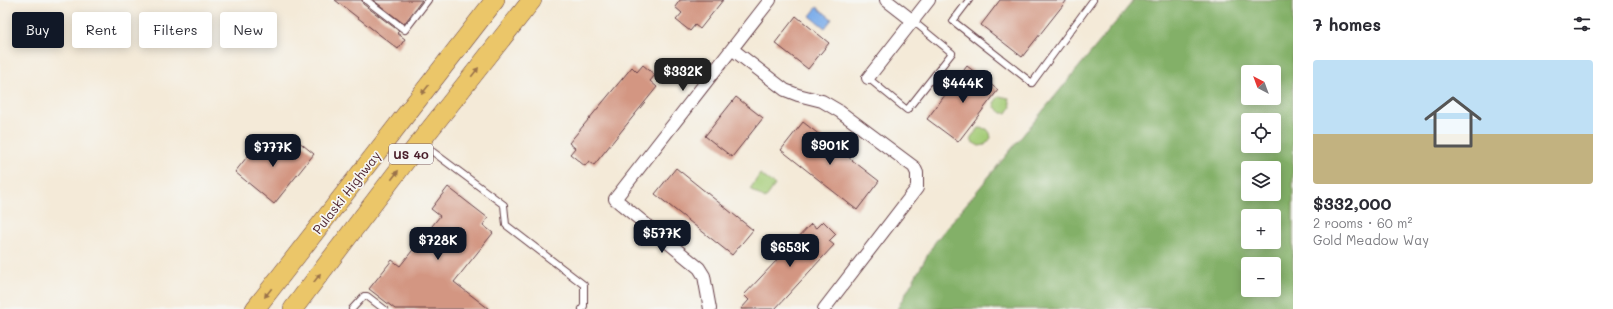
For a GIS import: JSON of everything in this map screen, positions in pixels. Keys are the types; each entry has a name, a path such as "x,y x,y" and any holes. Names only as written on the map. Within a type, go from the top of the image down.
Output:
{"highway":[{"name":"Pulaski Highway","path":"255,309 484,8 495,0"},
{"name":"US 40","path":"293,309 420,142 532,0"}],"street":[{"path":"710,309 704,276 699,268 615,199 770,0"},
{"path":"886,0 913,21"},
{"path":"868,78 929,0"},
{"path":"732,49 785,90 822,101 839,111 914,167 917,173 917,188 824,309"}],"lane":[{"path":"366,0 405,30 428,0"},
{"path":"969,0 953,21 1032,83 1093,0"},
{"path":"868,78 907,110 952,52 913,21"},
{"path":"420,142 504,205 506,225 584,285 584,306 582,309"},
{"path":"352,309 364,296 367,296 384,309"}],"green space":[{"path":"1134,0 1293,0 1293,309 897,309 935,242"},
{"path":"999,96 1009,98 1011,107 1007,113 1002,113 995,107 994,103"},
{"path":"979,128 987,129 990,133 991,138 985,145 979,146 972,142 971,137"},
{"path":"760,174 775,185 765,199 750,189"}],"water":[{"path":"817,7 832,19 825,28 810,16"}],"building":[{"path":"335,0 362,0 363,4 399,31 397,33 405,39 398,49"},
{"path":"373,0 422,0 404,24"},
{"path":"680,0 723,0 700,29 695,25 690,31 676,20 682,13 675,7"},
{"path":"1000,0 1067,0 1022,57 981,25"},
{"path":"796,16 829,43 808,69 775,43"},
{"path":"643,65 655,75 650,81 657,87 594,165 589,161 585,166 570,154 575,148 569,143 632,67 637,72"},
{"path":"967,66 998,90 958,142 927,119"},
{"path":"736,97 763,118 732,157 705,136"},
{"path":"803,122 879,181 857,210 781,150"},
{"path":"262,138 286,156 298,141 314,154 274,204 235,172"},
{"path":"676,168 753,230 732,255 655,194"},
{"path":"448,187 488,218 483,225 493,233 454,282 489,309 395,309 369,289 392,260 400,266 440,216 431,209"},
{"path":"823,221 836,234 829,241 834,245 775,309 741,309 749,300 744,295 811,224 816,228"}]}
